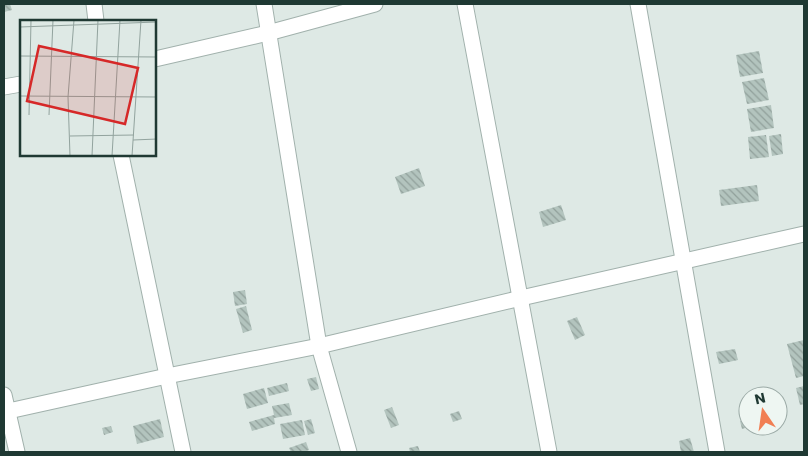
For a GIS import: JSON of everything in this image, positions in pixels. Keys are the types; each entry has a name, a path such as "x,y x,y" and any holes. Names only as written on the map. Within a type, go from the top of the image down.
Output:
{"street":[{"path":"94,4 96,20"},
{"path":"264,4 319,346 349,452"},
{"path":"156,59 374,4"},
{"path":"465,4 549,452"},
{"path":"638,4 717,452"},
{"path":"4,87 20,84"},
{"path":"121,156 183,452"},
{"path":"6,412 167,376 319,346 804,234"},
{"path":"4,395 6,412 17,452"}],"building":[{"path":"4,4 10,4 12,10 4,12"},
{"path":"759,51 763,73 740,77 736,55"},
{"path":"764,78 769,100 747,104 742,82"},
{"path":"771,105 774,128 751,132 747,109"},
{"path":"781,134 783,154 772,156 769,136"},
{"path":"766,135 769,157 750,159 748,137"},
{"path":"419,168 425,186 401,194 395,177"},
{"path":"757,185 759,201 721,206 719,190"},
{"path":"561,205 566,220 543,227 539,212"},
{"path":"245,290 247,304 235,306 233,292"},
{"path":"246,306 252,330 243,333 236,309"},
{"path":"577,317 585,335 575,340 567,321"},
{"path":"804,340 804,376 796,378 787,344"},
{"path":"735,349 738,360 719,364 716,352"},
{"path":"316,377 319,389 311,391 307,379"},
{"path":"287,383 289,391 269,396 267,388"},
{"path":"804,386 804,404 800,405 796,388"},
{"path":"264,388 268,403 247,409 243,394"},
{"path":"289,403 292,415 274,418 275,424 252,431 249,422 274,415 272,406"},
{"path":"392,407 399,425 391,428 384,410"},
{"path":"459,411 462,419 453,422 450,414"},
{"path":"160,419 164,437 137,444 133,426"},
{"path":"311,419 315,433 308,435 304,421"},
{"path":"302,420 305,435 283,439 280,424"},
{"path":"111,426 113,432 104,435 102,428"},
{"path":"690,438 694,452 681,452 679,441"},
{"path":"306,442 309,450 291,452 289,448"},
{"path":"418,446 420,452 410,452 409,448"}]}
